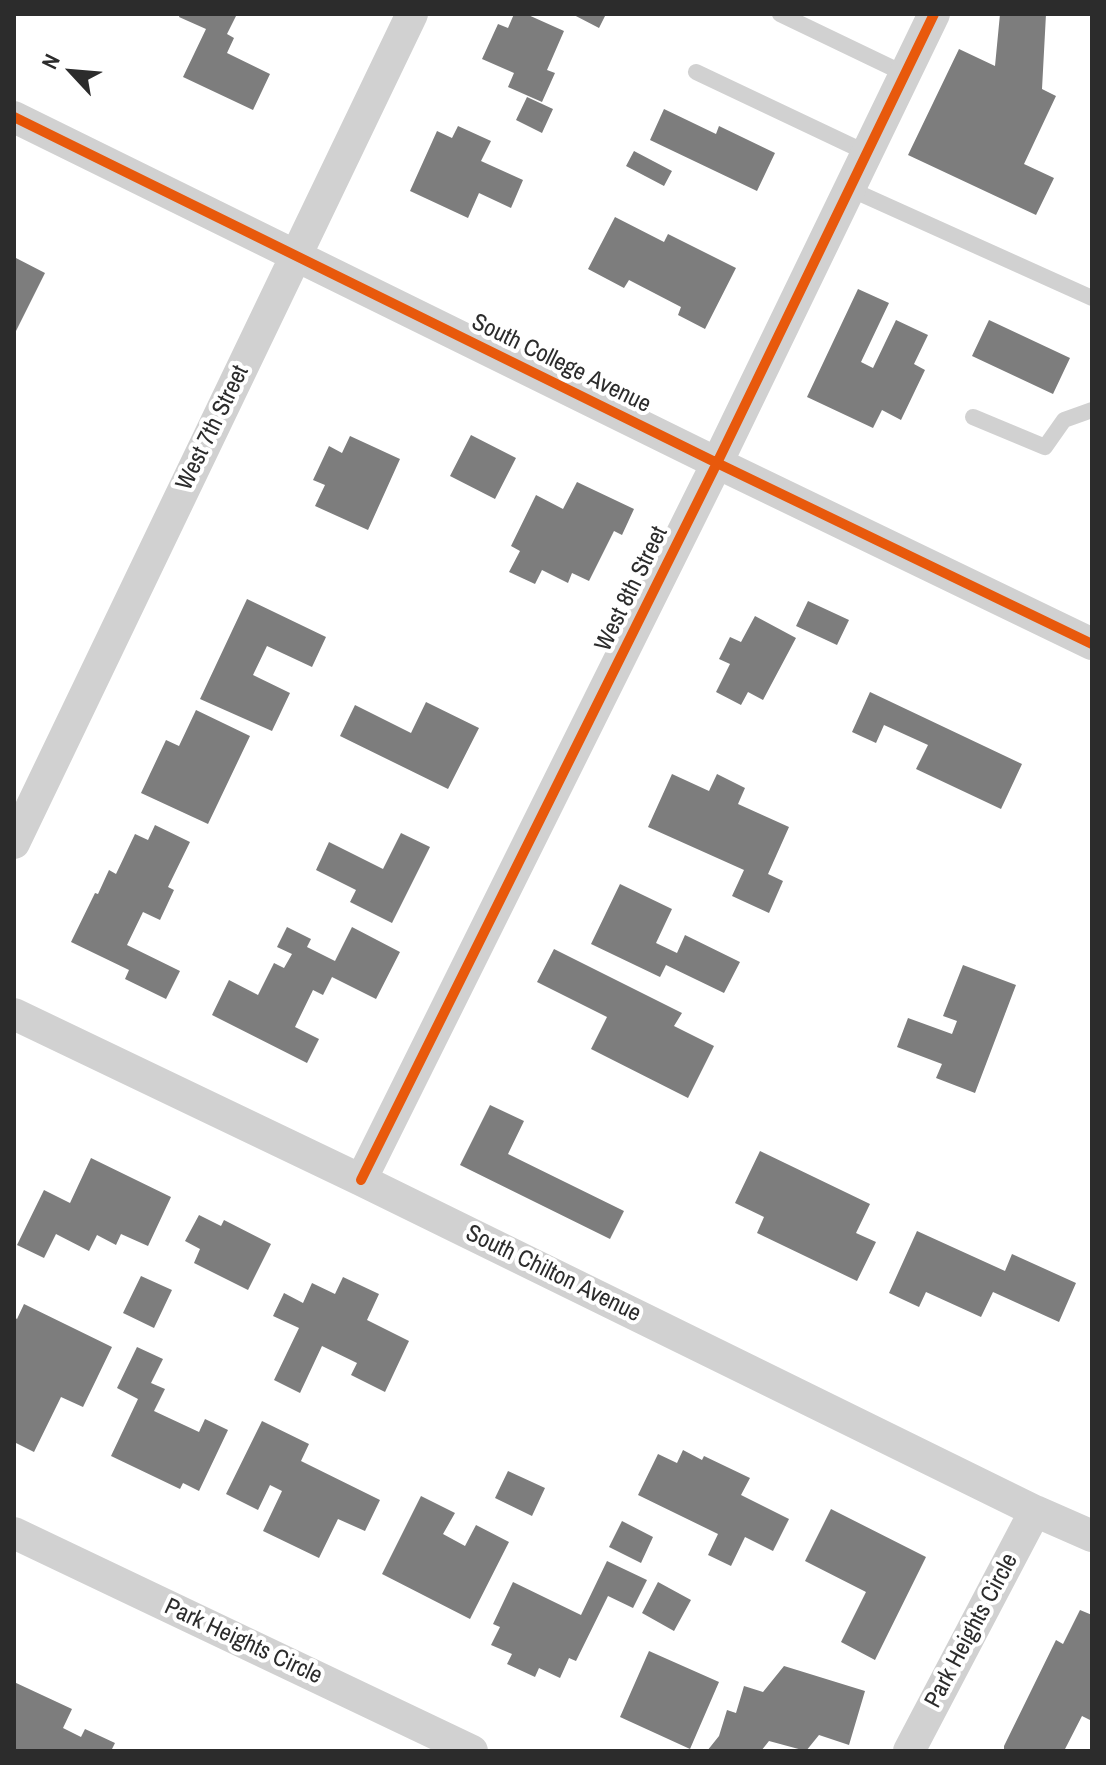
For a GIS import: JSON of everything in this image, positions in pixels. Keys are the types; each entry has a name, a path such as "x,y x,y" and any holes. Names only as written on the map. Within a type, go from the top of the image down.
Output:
{"street":[{"name":"West 7th Street","path":"14,843 412,14"},
{"name":"West 8th Street","path":"361,1180 717,463 934,14"},
{"name":"South College Avenue","path":"14,117 1092,644"},
{"name":"South Chilton Avenue","path":"14,1014 1092,1536"},
{"name":"Park Heights Circle","path":"909,1751 1035,1511"},
{"name":"Park Heights Circle","path":"14,1533 472,1751"}],"lane":[{"path":"780,14 905,74"},
{"path":"696,72 867,153"},
{"path":"850,189 1092,298"},
{"path":"973,417 1045,447 1064,420 1092,410"}],"building":[{"path":"180,14 237,14 227,34 234,38 227,53 270,74 253,110 183,77 206,29 179,17"},
{"path":"514,14 526,14 564,31 547,70 555,73 542,102 508,87 514,73 482,59 498,24 508,28"},
{"path":"572,14 606,14 599,28"},
{"path":"1000,14 1046,14 1042,89 1056,96 1024,164 1054,178 1036,215 908,155 959,49 995,66"},
{"path":"527,97 553,109 542,133 516,120"},
{"path":"664,109 716,134 719,126 775,153 757,191 650,140"},
{"path":"458,126 491,141 481,161 523,180 511,208 479,193 468,218 410,191 437,131 452,138"},
{"path":"634,151 672,171 664,186 626,166"},
{"path":"615,217 664,242 668,234 736,268 705,329 678,315 681,307 629,280 624,288 588,269"},
{"path":"14,257 45,273 14,335"},
{"path":"858,289 889,303 861,362 873,368 896,320 928,335 914,364 925,370 901,420 882,410 873,428 807,397"},
{"path":"989,320 1070,358 1053,394 972,356"},
{"path":"471,435 516,458 495,499 450,476"},
{"path":"350,436 400,459 368,530 315,506 325,485 313,480 329,446 342,453"},
{"path":"577,482 634,509 622,535 614,531 589,581 572,573 568,583 542,570 535,584 509,572 520,551 511,546 536,495 563,509"},
{"path":"247,599 326,637 312,667 267,646 253,675 290,693 272,731 200,699"},
{"path":"808,601 849,620 837,645 796,626"},
{"path":"755,616 796,638 763,700 748,692 741,705 716,692 730,664 719,659 730,637 741,642"},
{"path":"870,692 1022,764 1001,809 916,769 928,745 884,725 876,743 852,732"},
{"path":"426,702 479,728 448,789 340,736 355,705 411,733"},
{"path":"196,710 250,736 208,824 141,793 166,740 179,746"},
{"path":"672,774 709,791 717,774 745,788 738,804 789,827 768,874 783,881 769,913 732,896 744,870 648,827"},
{"path":"155,825 190,842 168,887 174,890 160,920 143,912 127,945 180,971 166,999 125,979 129,970 71,942 109,870 116,874 135,834 148,840"},
{"path":"401,833 430,847 392,923 350,902 356,890 316,870 329,842 383,869"},
{"path":"620,884 672,909 656,943 677,953 685,935 740,962 724,993 666,965 660,977 591,944"},
{"path":"287,927 311,939 307,947 335,961 352,927 400,952 376,999 332,977 323,995 313,990 295,1027 319,1039 307,1063 212,1015 229,980 258,995 274,963 284,968 292,954 277,947"},
{"path":"554,949 682,1013 674,1026 714,1046 688,1098 591,1049 607,1017 537,982"},
{"path":"963,965 1016,985 975,1093 936,1078 942,1064 897,1047 908,1018 952,1034 957,1021 943,1016"},
{"path":"490,1105 524,1121 508,1154 624,1211 610,1239 460,1165"},
{"path":"760,1151 870,1204 856,1233 876,1242 857,1281 757,1233 764,1217 735,1203"},
{"path":"91,1158 171,1197 148,1246 121,1234 116,1245 97,1235 89,1251 56,1234 44,1258 17,1245 44,1190 70,1203"},
{"path":"199,1215 221,1226 224,1220 271,1244 248,1290 194,1263 200,1249 185,1241"},
{"path":"917,1231 1005,1271 1012,1254 1076,1283 1059,1322 993,1292 981,1317 926,1292 919,1307 889,1293"},
{"path":"141,1276 172,1290 154,1328 123,1313"},
{"path":"343,1277 379,1294 367,1320 409,1341 385,1392 351,1375 357,1363 322,1346 300,1393 274,1380 299,1328 273,1316 284,1293 303,1303 312,1283 335,1294"},
{"path":"24,1304 112,1347 83,1407 61,1397 34,1452 14,1442 14,1317 17,1319"},
{"path":"137,1347 163,1359 151,1383 165,1389 154,1411 199,1432 205,1419 228,1430 199,1491 183,1483 180,1489 111,1456 138,1399 117,1388"},
{"path":"262,1421 309,1444 301,1461 380,1500 365,1531 338,1519 319,1558 263,1531 282,1491 270,1485 258,1510 226,1494"},
{"path":"683,1450 702,1460 704,1456 750,1478 741,1495 789,1519 773,1551 745,1537 731,1566 708,1555 718,1534 638,1495 658,1454 677,1463"},
{"path":"508,1471 545,1488 532,1516 495,1498"},
{"path":"421,1496 455,1513 443,1534 465,1546 476,1525 509,1542 470,1619 382,1574"},
{"path":"831,1509 926,1557 875,1660 841,1642 866,1592 805,1561"},
{"path":"622,1521 653,1537 641,1563 609,1547"},
{"path":"607,1561 647,1580 633,1608 608,1596 576,1661 569,1658 560,1678 539,1668 535,1677 507,1664 512,1654 491,1645 500,1627 493,1624 513,1582 581,1615"},
{"path":"658,1582 691,1600 674,1631 642,1613"},
{"path":"1080,1610 1092,1615 1092,1721 1082,1716 1064,1751 1004,1751 1056,1640 1063,1644"},
{"path":"649,1651 719,1682 690,1749 620,1717"},
{"path":"784,1666 865,1691 849,1745 819,1735 806,1751 769,1741 761,1751 707,1751 719,1736 727,1710 736,1713 744,1686 763,1692"},
{"path":"14,1682 72,1709 63,1728 81,1737 85,1729 115,1743 111,1751 14,1751"}],"cycle path":[{"path":"361,1180 717,463 934,14"},
{"path":"14,117 1092,644"}]}
